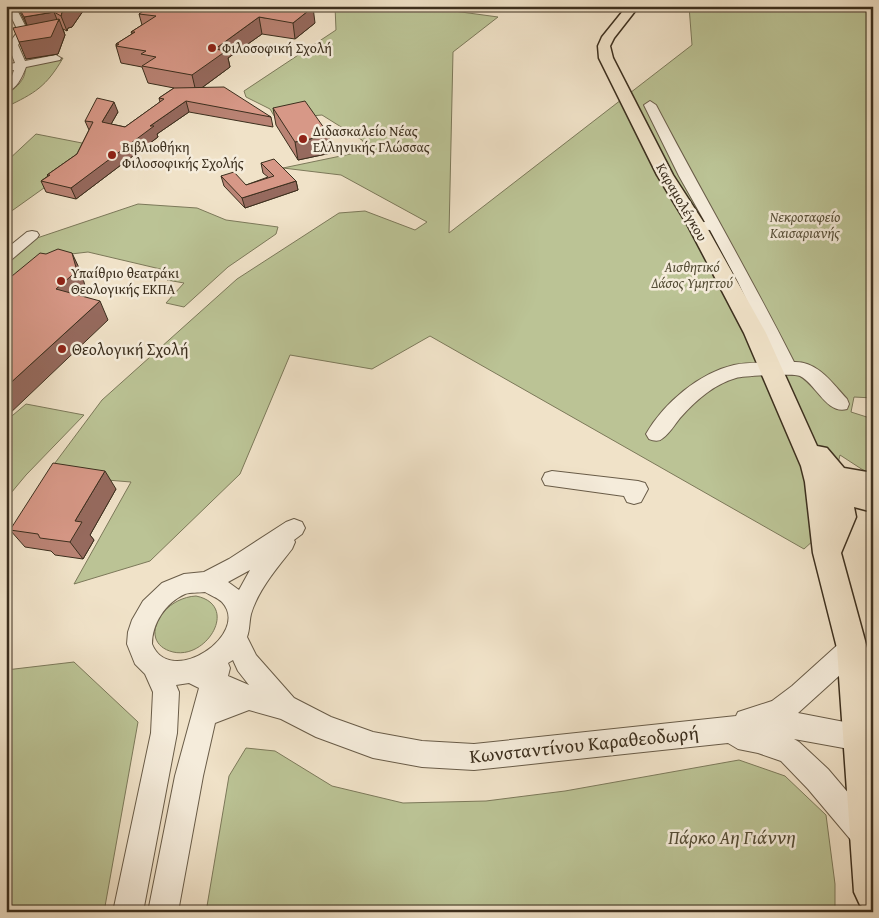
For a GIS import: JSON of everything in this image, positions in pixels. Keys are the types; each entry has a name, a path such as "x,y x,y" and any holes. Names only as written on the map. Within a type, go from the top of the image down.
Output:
{"main road":[{"name":"Καραμολέγκου","path":"633,6 608,37 604,46 606,58 665,175 706,226 755,333 780,370 798,428 830,483"},
{"path":"830,483 872,496"},
{"path":"830,483 843,517"},
{"path":"830,483 827,553 852,648 873,892"},
{"path":"827,553 843,517 872,496"}],"street":[{"path":"6,89 18,77 21,65 13,44 23,31 10,6"},
{"path":"6,25 18,23"},
{"path":"16,41 33,37"},
{"path":"6,68 56,58"},
{"path":"650,105 706,226"},
{"path":"640,124 659,123"},
{"path":"6,257 32,235"},
{"path":"656,434 695,392 714,379 736,371 800,368 809,371 832,393 840,404"},
{"path":"552,479 632,489 634,496 638,489"},
{"path":"128,912 164,733 166,692 154,666 141,649 140,630 147,612 162,596 182,585 207,582 237,566 294,528 257,578 240,612"},
{"path":"162,912 189,776 204,713 202,676 229,646 240,625 240,612 234,597 223,587 207,582"},
{"path":"229,646 247,663 285,706"},
{"name":"Κωνσταντίνου Καραθεοδωρή","path":"712,731 779,712 801,695 852,648"},
{"path":"154,666 171,673 202,676 248,697 285,706"},
{"path":"204,713 228,706 248,697"},
{"name":"Κωνσταντίνου Καραθεοδωρή","path":"285,706 325,728 373,745 422,754 448,756 474,757 712,731 796,726 860,738"},
{"name":"Κωνσταντίνου Καραθεοδωρή","path":"712,731 758,740 790,751 818,779 868,838"}],"green space":[{"name":"Αισθητικό Δάσος Υμηττού","path":"335,6 417,6 498,17 453,52 449,233 692,45 689,6 873,6 873,398 854,397 851,412 873,419 873,473 863,470 840,455 835,476 861,497 804,549 430,336 372,369 290,355 240,474 150,561 74,584 131,482 46,475 102,400 237,279 339,213 365,211 415,230 427,222 341,175 283,168 360,152 366,146 362,140 322,115 276,119 270,109 246,97 244,91 336,30"},
{"path":"63,58 45,83 25,98 6,107 6,94 14,89 23,79 25,66"},
{"path":"36,134 82,143 87,147 79,163 6,215 6,162"},
{"path":"138,204 197,208 226,220 278,227 276,234 228,267 184,307 166,303 184,283 167,280 173,272 88,252 71,254 6,281 6,264 37,238"},
{"path":"26,404 84,415 26,475 6,499 6,421"},
{"path":"196,596 209,601 216,610 217,620 214,630 207,640 197,648 186,652 173,652 162,647 156,640 155,631 163,612 172,604"},
{"path":"74,662 138,722 104,912 6,912 6,670"},
{"name":"Πάρκο Αη Γιάννη","path":"246,748 275,751 332,786 403,803 486,801 565,791 739,760 785,776 826,815 835,884 835,912 206,912 229,776"}],"building":[{"path":"18,6 70,6 67,11 62,12 61,16 54,12 24,17"},
{"name":"Φιλοσοφική Σχολή","path":"151,6 313,7 293,23 259,17 215,49 226,51 192,75 142,66 156,57 141,54 146,51 116,46 119,44 116,44 135,32 131,32 156,16 139,14"},
{"path":"59,19 51,37 19,42 13,28"},
{"path":"224,87 271,117 186,101 150,126 154,126 71,188 41,181 77,154 93,122 85,121 97,98 114,102 102,122 125,127 164,99 159,98 174,88"},
{"path":"305,101 329,135 295,142 273,108"},
{"path":"274,159 296,181 242,198 221,176 234,172 246,185 274,176 261,163"},
{"path":"58,249 72,253 77,271 56,289 100,301 6,387 6,275 12,276 40,253 46,254"},
{"path":"53,463 105,471 75,521 82,522 70,542 40,538 38,534 10,530"}],"place":[{"name":"Φιλοσοφική Σχολή","path":"212,48"},
{"name":"Διδασκαλείο Νέας Ελληνικής Γλώσσας","path":"303,139"},
{"name":"Βιβλιοθήκη Φιλοσοφικής Σχολής","path":"112,155"},
{"name":"Υπαίθριο θεατράκι Θεολογικής ΕΚΠΑ","path":"61,281"},
{"name":"Θεολογική Σχολή","path":"62,349"}],"park label":[{"name":"Νεκροταφείο Καισαριανής","path":"805,226"}]}
